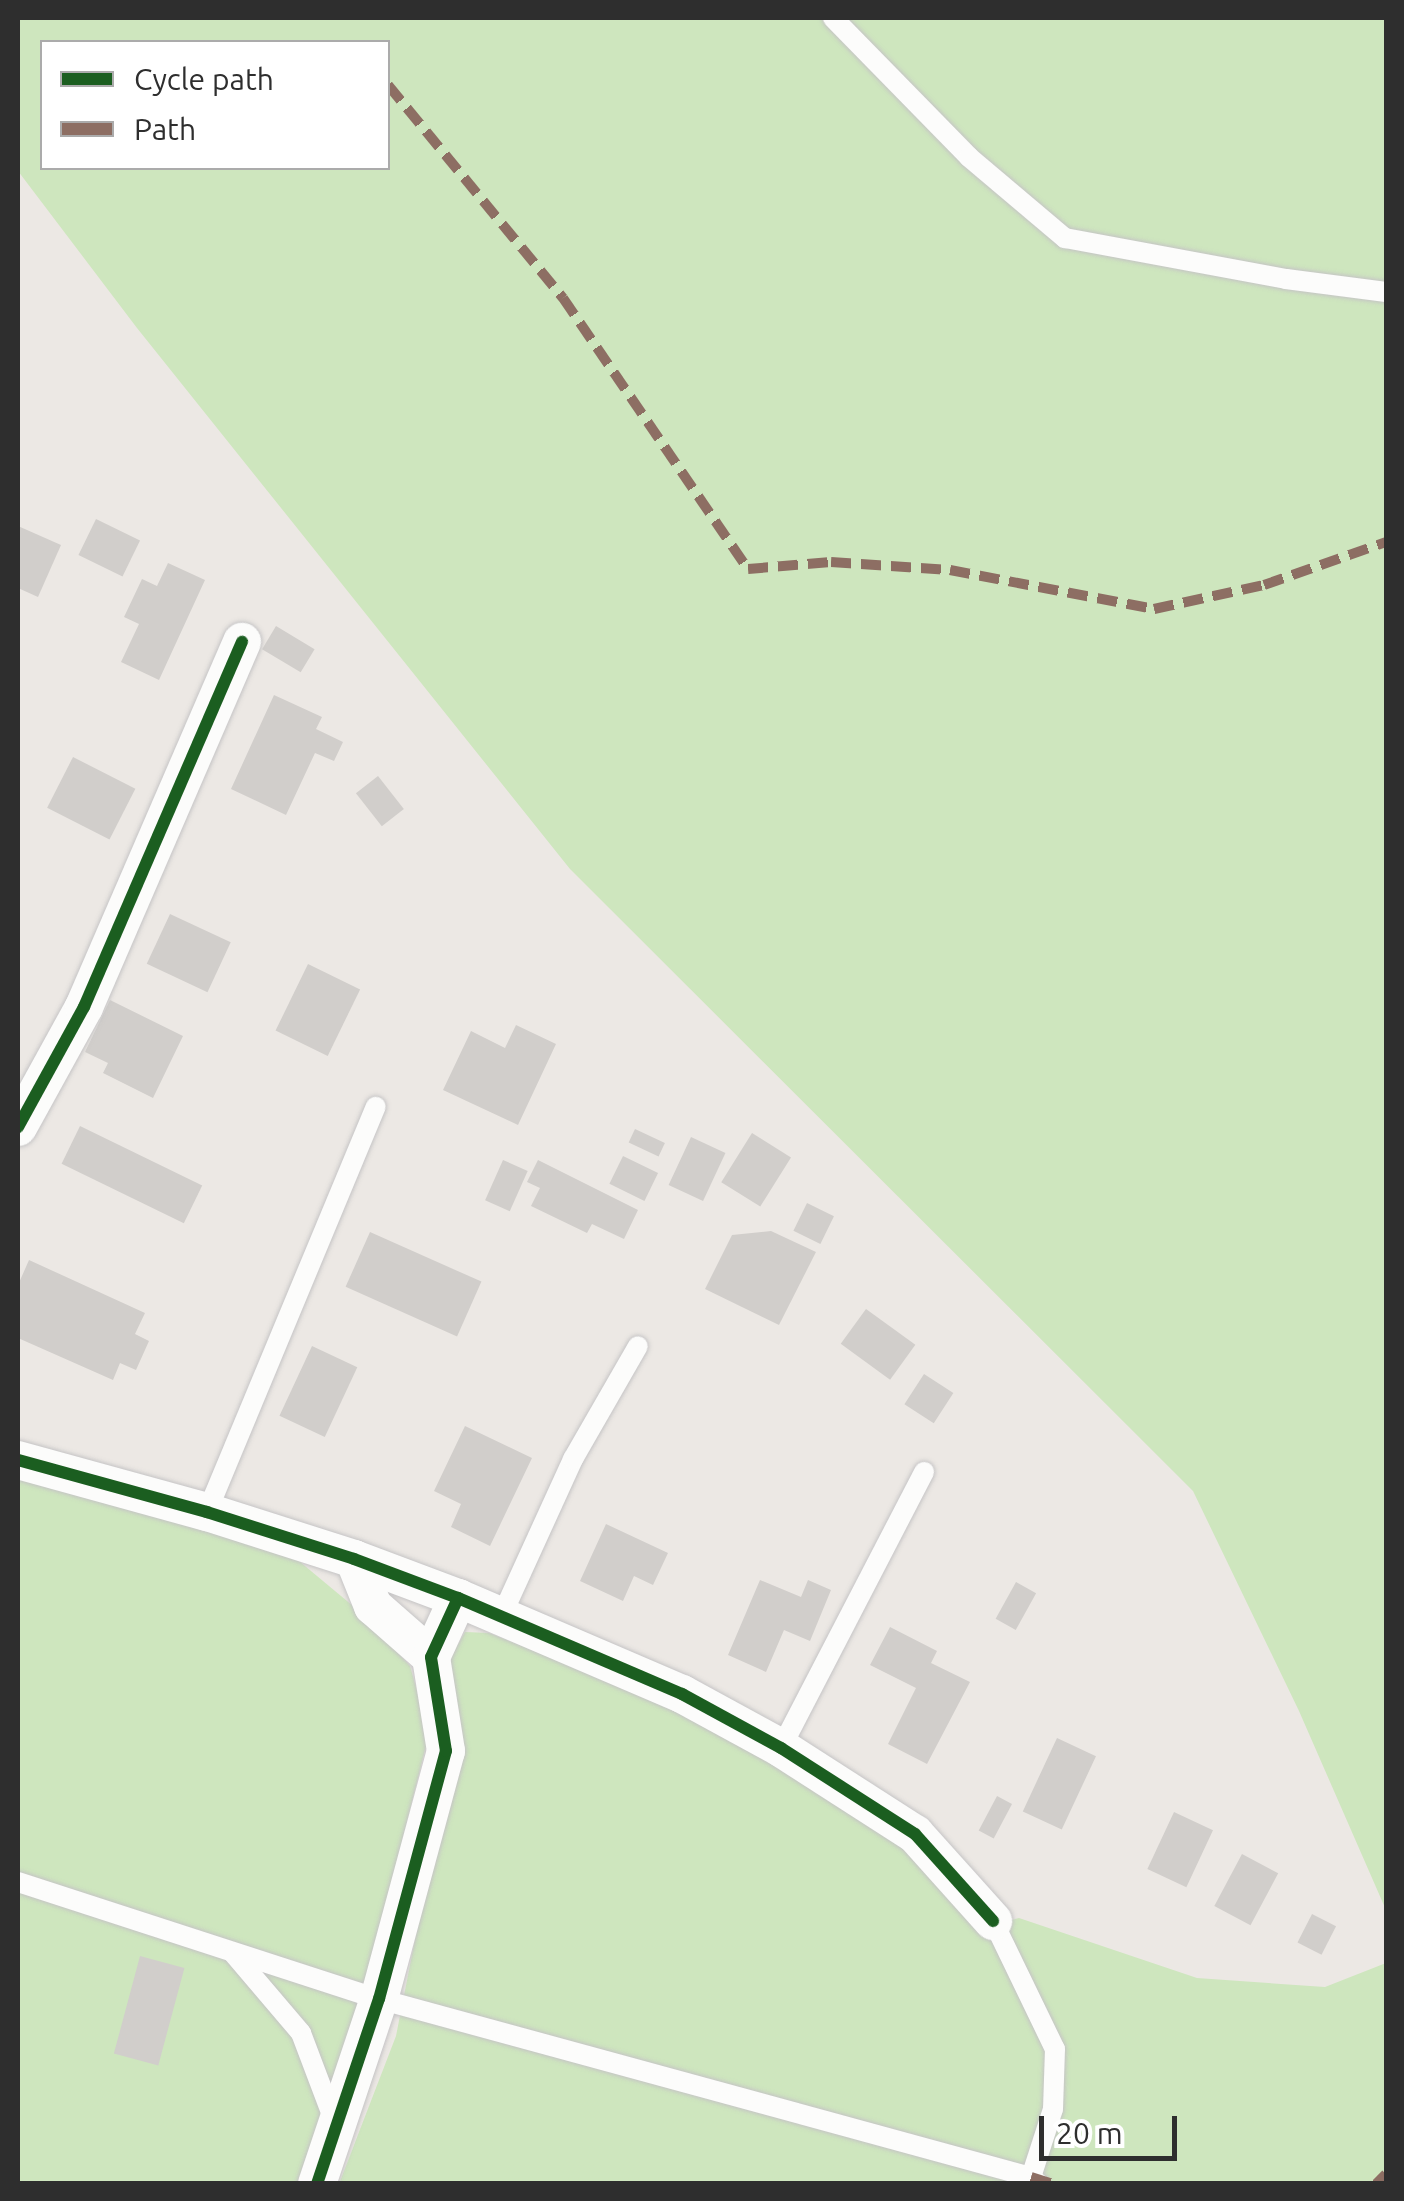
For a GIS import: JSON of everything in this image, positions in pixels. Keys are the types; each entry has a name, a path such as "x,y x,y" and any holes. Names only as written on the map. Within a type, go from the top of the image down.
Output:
{"street":[{"path":"18,1127 84,1007 242,642"},
{"path":"18,1460 208,1512 354,1559 458,1598 682,1694 781,1748 915,1834 994,1921"},
{"path":"354,1559 373,1606 430,1657"},
{"path":"317,2184 379,1999 446,1751 430,1657 458,1598"}],"lane":[{"path":"833,18 970,157 1065,238 1286,280 1386,292"},
{"path":"208,1512 376,1107"},
{"path":"501,1617 573,1460 638,1346"},
{"path":"781,1748 924,1472"},
{"path":"18,1882 379,1999 1035,2180 1053,2109 1054,2049 994,1921"},
{"path":"231,1952 300,2033 336,2126"}],"green space":[{"path":"18,18 1386,18 1386,1910 1299,1711 1193,1491 570,869 137,328 18,171"},
{"path":"18,1474 204,1527 299,1561 359,1611 410,1666 429,1734 358,2016 297,2183 18,2183"},
{"path":"465,1632 489,1633 677,1706 907,1844 977,1929 1019,1918 1197,1978 1325,1987 1386,1963 1386,2183 339,2184 396,2036 423,1899 450,1659"}],"building":[{"path":"96,519 140,540 123,576 78,555"},
{"path":"18,526 61,545 38,597 18,588"},
{"path":"168,563 205,580 159,680 121,662 139,624 124,617 142,579 157,586"},
{"path":"276,626 315,649 301,672 262,649"},
{"path":"274,695 322,717 316,729 343,742 334,761 315,753 286,815 231,789"},
{"path":"73,757 135,789 109,840 47,808"},
{"path":"378,776 404,809 382,826 356,793"},
{"path":"170,914 231,942 207,992 147,964"},
{"path":"308,964 360,989 328,1056 276,1031"},
{"path":"110,1000 183,1036 153,1098 103,1073 108,1063 85,1052"},
{"path":"516,1025 556,1044 518,1125 443,1090 471,1031 505,1048"},
{"path":"80,1126 202,1186 184,1223 62,1164"},
{"path":"635,1129 665,1143 659,1157 629,1143"},
{"path":"752,1133 791,1157 760,1207 721,1182"},
{"path":"691,1137 725,1153 703,1201 669,1185"},
{"path":"623,1156 658,1173 644,1201 609,1184"},
{"path":"503,1160 528,1171 510,1211 485,1200"},
{"path":"538,1160 638,1210 624,1239 592,1224 587,1233 531,1206 540,1188 527,1182"},
{"path":"807,1203 834,1216 820,1244 793,1231"},
{"path":"771,1231 816,1252 779,1325 705,1289 732,1235"},
{"path":"370,1232 481,1282 457,1336 346,1287"},
{"path":"29,1260 145,1313 135,1334 149,1341 136,1370 120,1363 113,1380 18,1338 18,1285"},
{"path":"866,1309 915,1345 890,1380 841,1344"},
{"path":"312,1346 357,1367 325,1437 279,1416"},
{"path":"924,1374 953,1393 934,1423 904,1404"},
{"path":"465,1426 532,1458 490,1546 451,1527 461,1504 434,1491"},
{"path":"606,1524 668,1553 653,1585 634,1576 623,1601 580,1581"},
{"path":"760,1580 801,1597 808,1580 831,1590 810,1641 784,1630 766,1672 728,1655"},
{"path":"1016,1582 1036,1593 1016,1630 996,1619"},
{"path":"890,1627 937,1651 931,1663 970,1682 927,1764 888,1744 916,1688 870,1665"},
{"path":"1057,1738 1096,1756 1062,1830 1023,1811"},
{"path":"997,1796 1012,1804 994,1838 979,1830"},
{"path":"1174,1812 1213,1830 1186,1887 1147,1869"},
{"path":"1242,1854 1278,1873 1251,1925 1214,1906"},
{"path":"1312,1914 1336,1926 1322,1955 1297,1943"},
{"path":"140,1956 184,1968 158,2065 114,2054"}],"marked path":[{"path":"390,87 563,298 748,569 831,562 950,570 1154,609 1264,585 1386,542"},
{"path":"1376,2184 1386,2174"},
{"path":"1031,2177 1053,2184"}],"cycle path":[{"path":"18,1127 84,1007 242,642"},
{"path":"18,1460 207,1512 354,1559 458,1598 682,1694 781,1748 915,1834 993,1921"},
{"path":"317,2184 379,1999 446,1751 431,1657 458,1598"}]}
